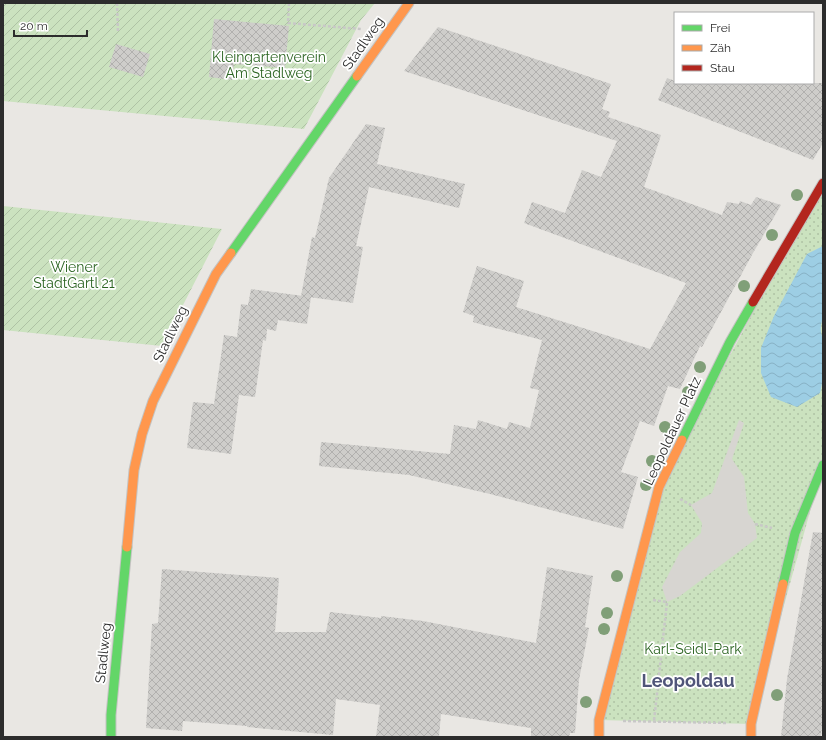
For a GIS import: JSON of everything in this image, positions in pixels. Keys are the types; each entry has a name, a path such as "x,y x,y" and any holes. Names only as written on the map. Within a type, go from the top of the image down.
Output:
{"street":[{"name":"Stadlweg","path":"111,737 111,715 134,470 142,434 153,401 216,274 409,3"},
{"name":"Leopoldauer Platz","path":"599,737 599,720 659,487 730,342 823,183"},
{"path":"751,737 752,724 795,533 823,465"}],"path":[{"path":"117,3 118,33"},
{"path":"289,3 288,23 389,31"},
{"path":"630,596 667,602 654,721"},
{"path":"599,720 752,724"}],"green space":[{"name":"Kleingartenverein Am Stadlweg","path":"3,3 375,3 361,20 304,129 3,101"},
{"name":"Karl-Seidl-Park","path":"823,183 823,465 751,724 599,720 659,487"},
{"name":"Wiener StadtGartl 21","path":"3,206 222,229 162,346 3,330"}],"shaded area":[{"path":"739,420 744,423 732,459 744,477 748,513 755,524 757,538 680,596 667,602 662,587 680,552 701,533 702,523 691,505 712,493"}],"water":[{"path":"823,246 823,318 821,332 824,368 822,381 820,393 797,407 771,397 761,373 761,348 774,316 807,254"}],"building":[{"path":"214,19 289,26 285,68 234,64 232,80 209,77"},
{"path":"438,27 611,84 602,109 610,112 608,117 661,135 644,187 722,215 727,202 739,204 740,201 751,205 756,197 781,205 702,347 700,346 680,389 668,386 654,426 640,421 621,472 638,477 623,529 490,494 409,475 319,466 321,442 450,454 454,425 476,429 478,420 507,429 509,422 530,428 539,390 530,388 542,340 473,322 474,316 463,312 477,266 524,281 516,307 650,349 686,283 524,223 532,202 565,213 582,170 601,177 617,141 404,71"},
{"path":"116,44 150,54 143,77 109,67"},
{"path":"667,78 674,81 674,84 823,83 823,143 813,160 658,100"},
{"path":"366,124 385,128 377,164 465,184 459,208 369,187 356,246 363,247 353,303 301,296 312,237 315,238 329,178"},
{"path":"251,289 311,297 307,324 278,320 276,331 267,329 266,341 263,340 255,397 239,395 231,454 187,448 193,402 214,404 224,335 237,337 241,304 248,305"},
{"path":"813,532 823,533 823,715 821,737 781,737 787,679"},
{"path":"547,567 593,576 585,627 589,628 579,680 575,733 570,733 569,737 531,737 531,728 441,714 439,737 376,737 380,705 336,699 333,735 183,721 182,731 146,728 152,624 158,623 162,569 279,578 275,632 326,632 330,612 423,621 536,643"}],"traffic: fast":[{"path":"231,253 357,76"},
{"path":"682,440 730,342 753,302"},
{"path":"783,584 795,533 823,465"},
{"path":"111,737 111,715 127,547"}],"traffic: slow":[{"path":"357,76 409,3"},
{"path":"127,547 134,470 142,434 153,401 216,274 231,253"},
{"path":"599,737 599,720 659,487 682,440"},
{"path":"751,737 751,724 783,584"}],"traffic: jam":[{"path":"753,302 823,183"}],"district":[{"name":"Leopoldau","path":"688,681"}]}
